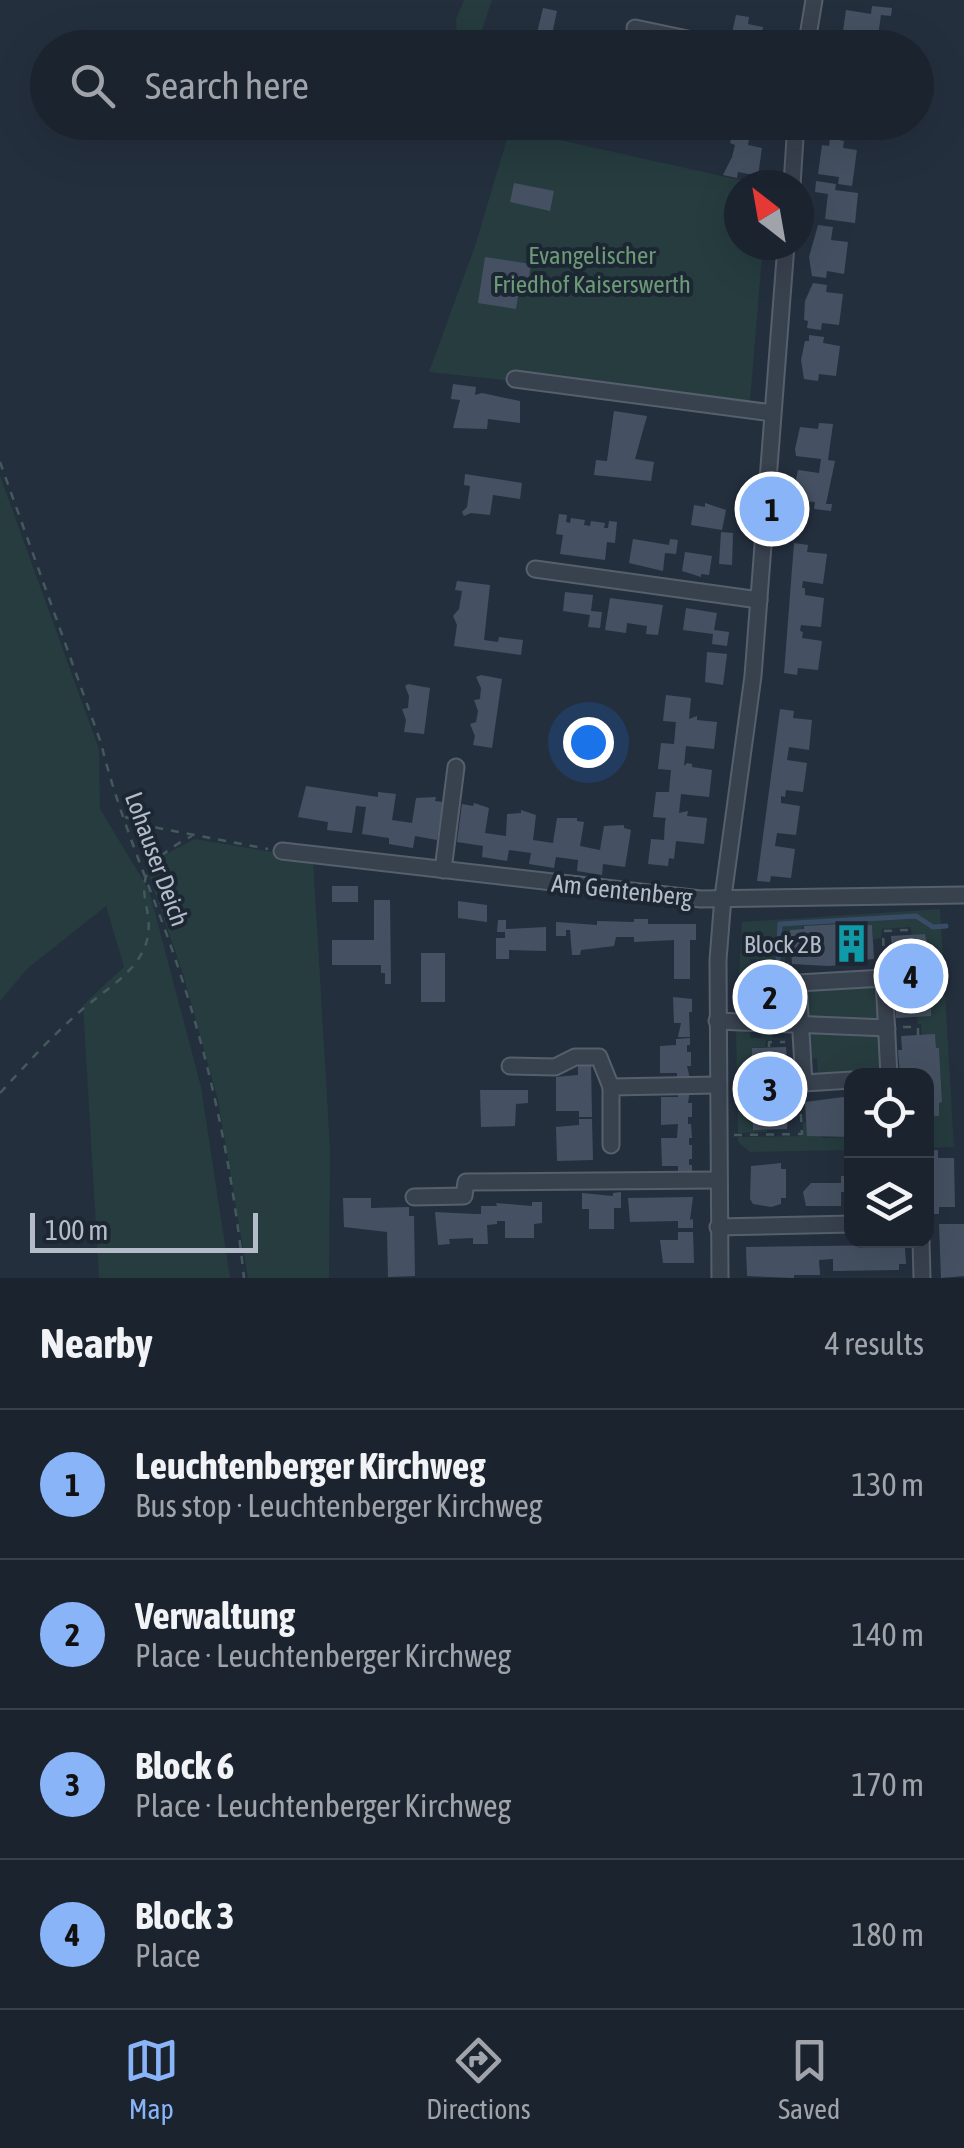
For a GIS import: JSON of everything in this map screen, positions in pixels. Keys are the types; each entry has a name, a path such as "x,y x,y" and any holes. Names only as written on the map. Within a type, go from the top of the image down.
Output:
{"street":[{"path":"809,30 814,0"},
{"path":"635,28 644,30"},
{"path":"793,170 795,140"},
{"path":"720,1278 717,1021 723,897 754,676 785,260"},
{"path":"515,380 772,413"},
{"path":"535,569 759,600"},
{"path":"443,870 456,767"},
{"name":"Am Gentenberg","path":"282,851 702,899 964,895"},
{"path":"844,1080 804,1083 798,983 884,978 890,1068"},
{"path":"717,1021 887,1028"},
{"path":"510,1066 555,1068 576,1057 599,1057 611,1088 611,1145"},
{"path":"611,1088 717,1086"},
{"path":"414,1197 464,1196 466,1182 718,1180"},
{"path":"718,1228 844,1224"},
{"path":"921,1248 922,1278"}],"path":[{"name":"Lohauser Deich","path":"0,462 181,975 217,1101 244,1278"},
{"path":"124,816 192,836 282,851"},
{"path":"0,1092 64,1025 141,956 147,932 146,872 156,857 192,836"},
{"path":"884,978 883,931 908,930 908,935"},
{"path":"873,942 883,942"},
{"path":"746,1021 747,981 788,983 791,947"},
{"path":"764,982 765,962"},
{"path":"914,1017 914,1027"},
{"path":"887,1028 918,1026 918,1035"},
{"path":"769,1048 769,1042 802,1043"},
{"path":"738,1135 802,1134 799,1083 804,1083"}],"green space":[{"path":"464,0 492,0 482,30 457,30 456,19"},
{"name":"Evangelischer Friedhof Kaiserswerth","path":"507,140 560,140 724,177 724,260 762,260 750,400 742,406 429,372 475,246"},
{"path":"0,476 99,749 100,809 149,890 201,1087 230,1278 99,1278 83,1005 124,967 106,906 28,968 0,1001"},
{"path":"195,839 313,859 330,1149 329,1278 248,1278 218,1100 183,974 148,872 156,859"},
{"path":"940,909 954,1147 934,1148 934,1116 939,1116 942,1102 939,1049 935,1035 922,1035 917,1016 933,1001 930,948 926,948 925,934 912,935 910,927 882,929 881,938 873,939 872,926 858,923 804,926 791,944 785,945 786,980 766,979 767,960 750,959 750,965 763,966 761,979 745,979 744,1013 737,1013 742,922"},
{"path":"881,983 882,1019 864,1018 863,1022 805,1018 804,987"},
{"path":"736,1026 751,1026 750,1038 761,1038 762,1027 771,1026 772,1038 798,1039 766,1040 765,1047 752,1048 750,1115 753,1129 767,1132 738,1133"},
{"path":"805,1026 863,1030 863,1035 883,1036 886,1068 844,1068 844,1076 818,1078 817,1058 807,1059"},
{"path":"803,1123 822,1138 844,1137 844,1150 750,1152 738,1142 738,1137 803,1136"}],"building":[{"path":"872,6 892,8 891,16 881,15 879,30 843,30 846,10 871,14"},
{"path":"543,8 557,11 553,30 538,30"},
{"path":"736,15 749,17 748,24 763,27 762,30 733,30"},
{"path":"731,140 749,140 748,145 762,148 759,170 726,170 735,145"},
{"path":"830,140 839,140 844,141 843,148 857,150 852,186 838,184 839,177 818,174 822,145 829,146"},
{"path":"816,181 836,184 835,190 858,193 855,223 825,219 828,194 815,192"},
{"path":"514,183 554,191 550,211 510,202"},
{"path":"818,225 833,227 831,240 848,242 844,274 827,271 826,278 812,276 809,260 814,260"},
{"path":"485,257 531,264 528,284 520,283 516,309 478,303"},
{"path":"813,283 827,285 826,292 843,294 839,325 822,323 821,330 807,328 805,301"},
{"path":"809,335 824,337 823,343 840,346 836,376 819,374 818,381 804,379 801,360"},
{"path":"453,384 476,387 475,395 520,401 520,423 488,419 487,429 453,428 460,400 451,399"},
{"path":"614,411 647,416 635,459 654,462 651,481 594,475 596,460 607,461"},
{"path":"819,423 833,424 828,460 835,461 826,504 832,504 831,511 814,509 815,502 794,500 793,493 798,470 819,473 821,459 796,456 795,449 800,427 818,429"},
{"path":"465,474 522,483 520,499 493,495 490,515 464,516 470,486 464,485"},
{"path":"705,503 726,510 722,530 691,525 694,505 705,507"},
{"path":"559,514 567,515 566,522 570,523 571,518 585,520 584,525 590,526 591,521 605,523 604,528 608,528 609,521 617,522 615,543 607,542 605,560 560,554 563,535 556,534"},
{"path":"721,532 733,533 732,565 719,564"},
{"path":"633,539 669,545 670,539 678,540 676,554 665,553 663,571 629,563"},
{"path":"794,543 808,545 807,552 827,554 823,584 803,581 802,588 805,595 824,598 821,627 801,625 800,631 802,638 822,641 818,670 798,668 797,675 784,673"},
{"path":"685,552 712,556 709,575 701,577 682,571"},
{"path":"457,581 490,585 484,640 523,640 521,655 454,646 457,625 453,616 459,609 462,591 455,590"},
{"path":"565,592 593,595 591,611 602,612 600,628 588,627 590,615 563,611"},
{"path":"610,598 663,605 658,635 646,634 647,626 627,623 626,633 605,630"},
{"path":"686,608 717,613 714,630 729,632 727,646 712,644 713,634 683,630"},
{"path":"707,652 727,654 723,685 705,682"},
{"path":"476,677 502,679 492,748 473,745 475,736 470,724 476,722 474,700 480,699 481,688"},
{"path":"408,684 430,688 424,734 404,732 406,720 402,709 408,708"},
{"path":"666,695 691,698 689,719 697,716 697,720 717,722 714,749 686,746 684,766 687,763 712,770 709,797 681,794 679,813 688,811 687,816 707,818 704,844 676,841 674,859 669,858 668,866 648,864 651,839 664,840 666,818 653,817 656,792 669,792 671,770 658,769 661,743 674,744 676,722 663,721"},
{"path":"780,709 794,711 793,718 812,720 809,750 789,747 787,760 807,763 803,792 786,790 785,797 781,796 781,803 800,806 796,835 777,833 775,846 795,849 791,878 771,876 770,882 757,881"},
{"path":"306,786 378,797 378,792 396,794 392,820 412,823 416,798 436,797 435,801 443,802 437,840 415,836 413,848 389,844 389,838 362,834 366,807 356,806 352,833 327,830 328,822 298,817"},
{"path":"462,804 489,808 485,833 506,836 507,814 521,810 536,815 533,840 553,843 557,818 577,818 584,822 580,846 600,850 604,826 624,825 631,830 625,867 603,864 602,875 577,871 578,860 556,857 554,868 529,864 531,853 509,850 507,861 482,857 483,846 457,842"},
{"path":"332,886 358,886 358,902 332,902"},
{"path":"374,900 390,900 391,984 385,984 381,965 332,965 332,940 374,940"},
{"path":"458,901 487,905 487,922 458,918"},
{"path":"648,919 648,924 696,924 696,940 690,940 690,979 674,979 674,940 634,942 634,937 616,937 614,946 581,950 580,955 572,955 570,930 566,930 566,936 556,936 556,922 597,925 597,921"},
{"path":"498,920 506,920 506,929 546,927 546,951 509,950 509,959 496,959 496,938 505,938 505,932 497,932"},
{"path":"872,925 874,959 861,960 861,964 792,964 790,930"},
{"path":"925,934 931,961 931,1016 896,1018 888,950 892,950 891,936"},
{"path":"421,953 445,953 445,1002 421,1002"},
{"path":"750,983 790,984 790,998 783,998 783,1011 749,1010"},
{"path":"673,997 692,999 690,1037 678,1037 681,1023 674,1023"},
{"path":"935,1034 942,1102 939,1116 934,1116 934,1068 899,1068 901,1036"},
{"path":"690,1038 690,1079 677,1080 677,1073 660,1073 660,1046 676,1045 676,1039"},
{"path":"786,1047 790,1093 787,1129 753,1130 749,1061 752,1048"},
{"path":"578,1063 591,1063 592,1117 579,1117 579,1111 556,1111 556,1077 578,1075"},
{"path":"480,1090 528,1090 528,1103 516,1104 515,1126 481,1127"},
{"path":"678,1090 690,1090 692,1172 678,1173 678,1166 662,1166 661,1138 677,1138 678,1124 661,1125 661,1097 678,1097"},
{"path":"844,1097 844,1137 807,1136 805,1102"},
{"path":"579,1119 592,1119 593,1160 557,1161 556,1127 579,1125"},
{"path":"934,1150 938,1150 938,1158 954,1158 955,1207 939,1207 939,1214 934,1214"},
{"path":"781,1163 781,1169 786,1169 786,1198 771,1207 753,1204 751,1166"},
{"path":"844,1176 841,1206 806,1206 803,1192 811,1183 841,1183"},
{"path":"621,1192 621,1208 614,1208 614,1229 589,1229 589,1209 582,1209 582,1193 613,1196"},
{"path":"693,1197 693,1228 678,1228 678,1221 630,1222 628,1198"},
{"path":"343,1198 371,1198 371,1208 409,1207 409,1216 414,1216 415,1276 388,1277 387,1232 344,1227"},
{"path":"532,1202 542,1202 542,1223 534,1224 534,1238 505,1238 505,1221 497,1221 487,1225 488,1244 473,1244 473,1238 449,1239 450,1244 438,1245 435,1212 481,1214 481,1206 532,1206"},
{"path":"939,1224 964,1224 964,1276 941,1278"},
{"path":"678,1232 693,1232 694,1263 663,1263 660,1240 678,1240"},
{"path":"746,1247 905,1248 906,1264 899,1264 899,1270 833,1271 833,1259 819,1260 820,1275 747,1276"}],"waterway":[{"path":"777,976 780,924 916,916 933,927 946,926"}],"place":[{"name":"Leuchtenberger Kirchweg","path":"772,509"},
{"name":"Block 2B","path":"851,944"},
{"name":"Block 3","path":"911,976"},
{"name":"Verwaltung","path":"770,997"},
{"name":"Block 6","path":"770,1089"}]}
